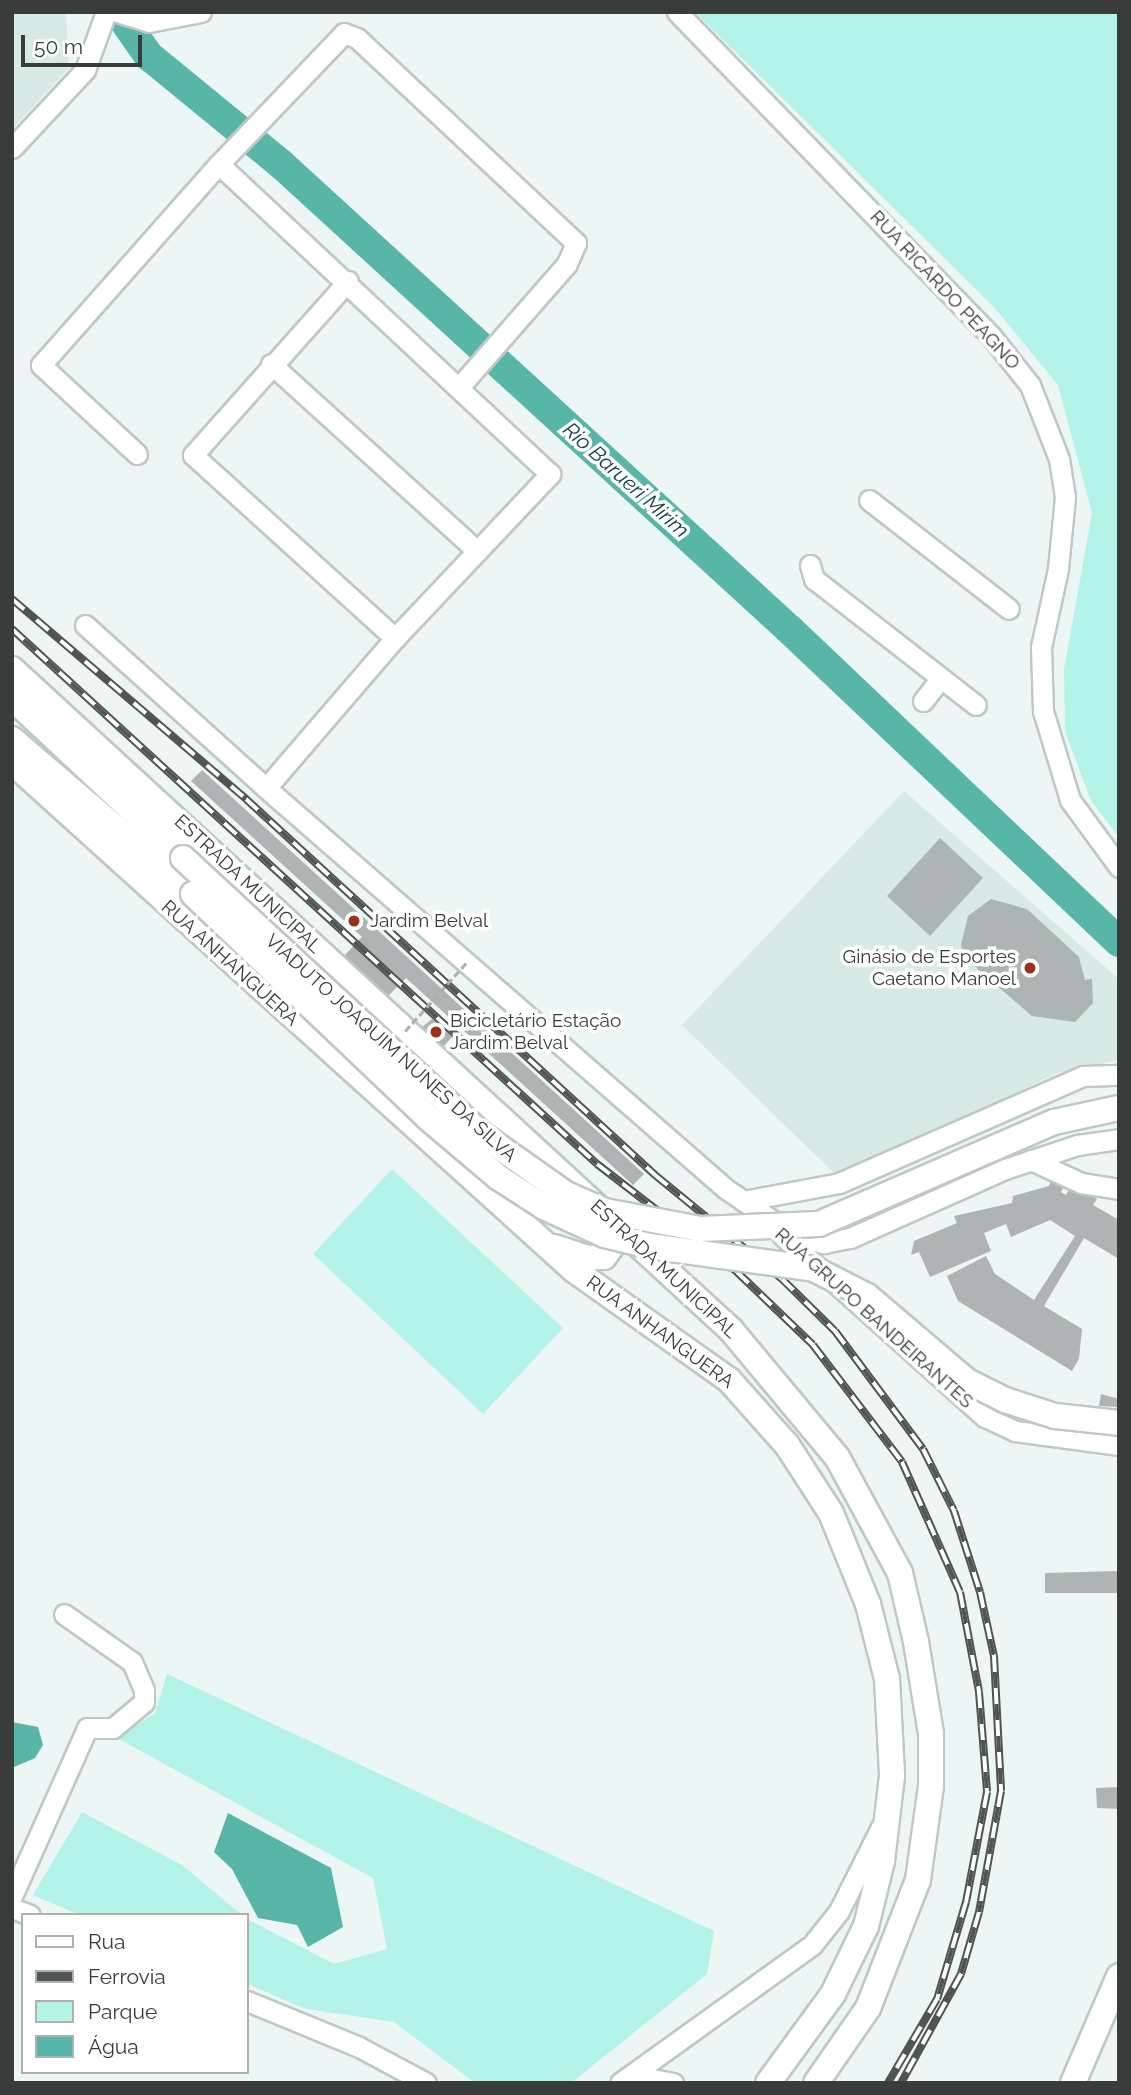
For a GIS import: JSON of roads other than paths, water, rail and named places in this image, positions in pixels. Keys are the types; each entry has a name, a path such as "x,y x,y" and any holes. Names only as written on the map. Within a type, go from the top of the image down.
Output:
{"main road":[{"name":"ESTRADA MUNICIPAL","path":"12,669 731,1330 822,1437 872,1516 908,1602 931,1734 931,1786 918,1880 868,2008 816,2083"},
{"name":"VIADUTO JOAQUIM NUNES DA SILVA","path":"12,698 481,1134 566,1194 605,1211 699,1229 820,1224 1055,1122 1119,1108"},
{"name":"VIADUTO JOAQUIM NUNES DA SILVA","path":"12,739 193,894 428,1118 528,1198 586,1227 649,1246 814,1269 867,1296 967,1381 1005,1400 1055,1416 1119,1423"},
{"name":"RUA ANHANGUERA","path":"12,762 574,1270 738,1387 787,1445 831,1513 864,1594 887,1679 892,1776 876,1893 851,1961 815,2022 768,2083"},
{"path":"541,1240 576,1255 604,1257 614,1243 611,1221"},
{"path":"1073,2083 1119,1976"}],"street":[{"path":"12,148 85,70 106,12"},
{"path":"117,12 149,22 164,16 201,12"},
{"name":"RUA RICARDO PEAGNO","path":"677,12 1008,353 1040,404 1065,497 1058,569 1041,647 1044,711 1070,800 1119,867"},
{"path":"137,454 41,365 225,158 344,33 357,38 576,243 566,265 466,379"},
{"path":"225,158 348,281 466,379 550,471 395,638 266,788"},
{"path":"348,281 271,364 193,455 395,638"},
{"path":"271,364 475,550"},
{"path":"869,500 1009,609"},
{"path":"810,565 814,579 976,705"},
{"path":"85,625 266,788 749,1206 797,1237 836,1242 1031,1160 1119,1139"},
{"path":"923,701 940,678"},
{"path":"749,1206 839,1183 1083,1076 1119,1075"},
{"path":"1031,1160 1082,1183 1119,1189"},
{"name":"RUA GRUPO BANDEIRANTES","path":"749,1206 985,1417 1025,1433 1119,1445"},
{"path":"12,1896 87,1728 113,1728 144,1702 132,1662 64,1614"},
{"path":"626,2079 812,1945 839,1911 887,1815"},
{"path":"248,2001 359,2047 426,2083"},
{"path":"626,2079 673,2083"}],"water":[{"path":"12,1722 38,1727 43,1745 35,1758 12,1768"},
{"path":"228,1813 331,1868 343,1927 308,1947 297,1925 258,1918 232,1869 214,1852"}],"waterway":[{"name":"Rio Barueri Mirim","path":"127,25 149,56 281,164 789,629 1119,942"}],"railway":[{"path":"12,599 246,799 655,1175 782,1279 835,1331 923,1449 954,1511 980,1592 994,1656 1001,1791 979,1912 961,1974 901,2083"},
{"path":"12,629 597,1164 737,1272 813,1345 902,1462 960,1592 979,1692 987,1792 966,1902 937,1999 888,2083"}],"place":[{"name":"Jardim Belval","path":"354,921"},
{"name":"Ginásio de Esportes Caetano Manoel","path":"1030,968"},
{"name":"Bicicletário Estação Jardim Belval","path":"436,1032"}]}
